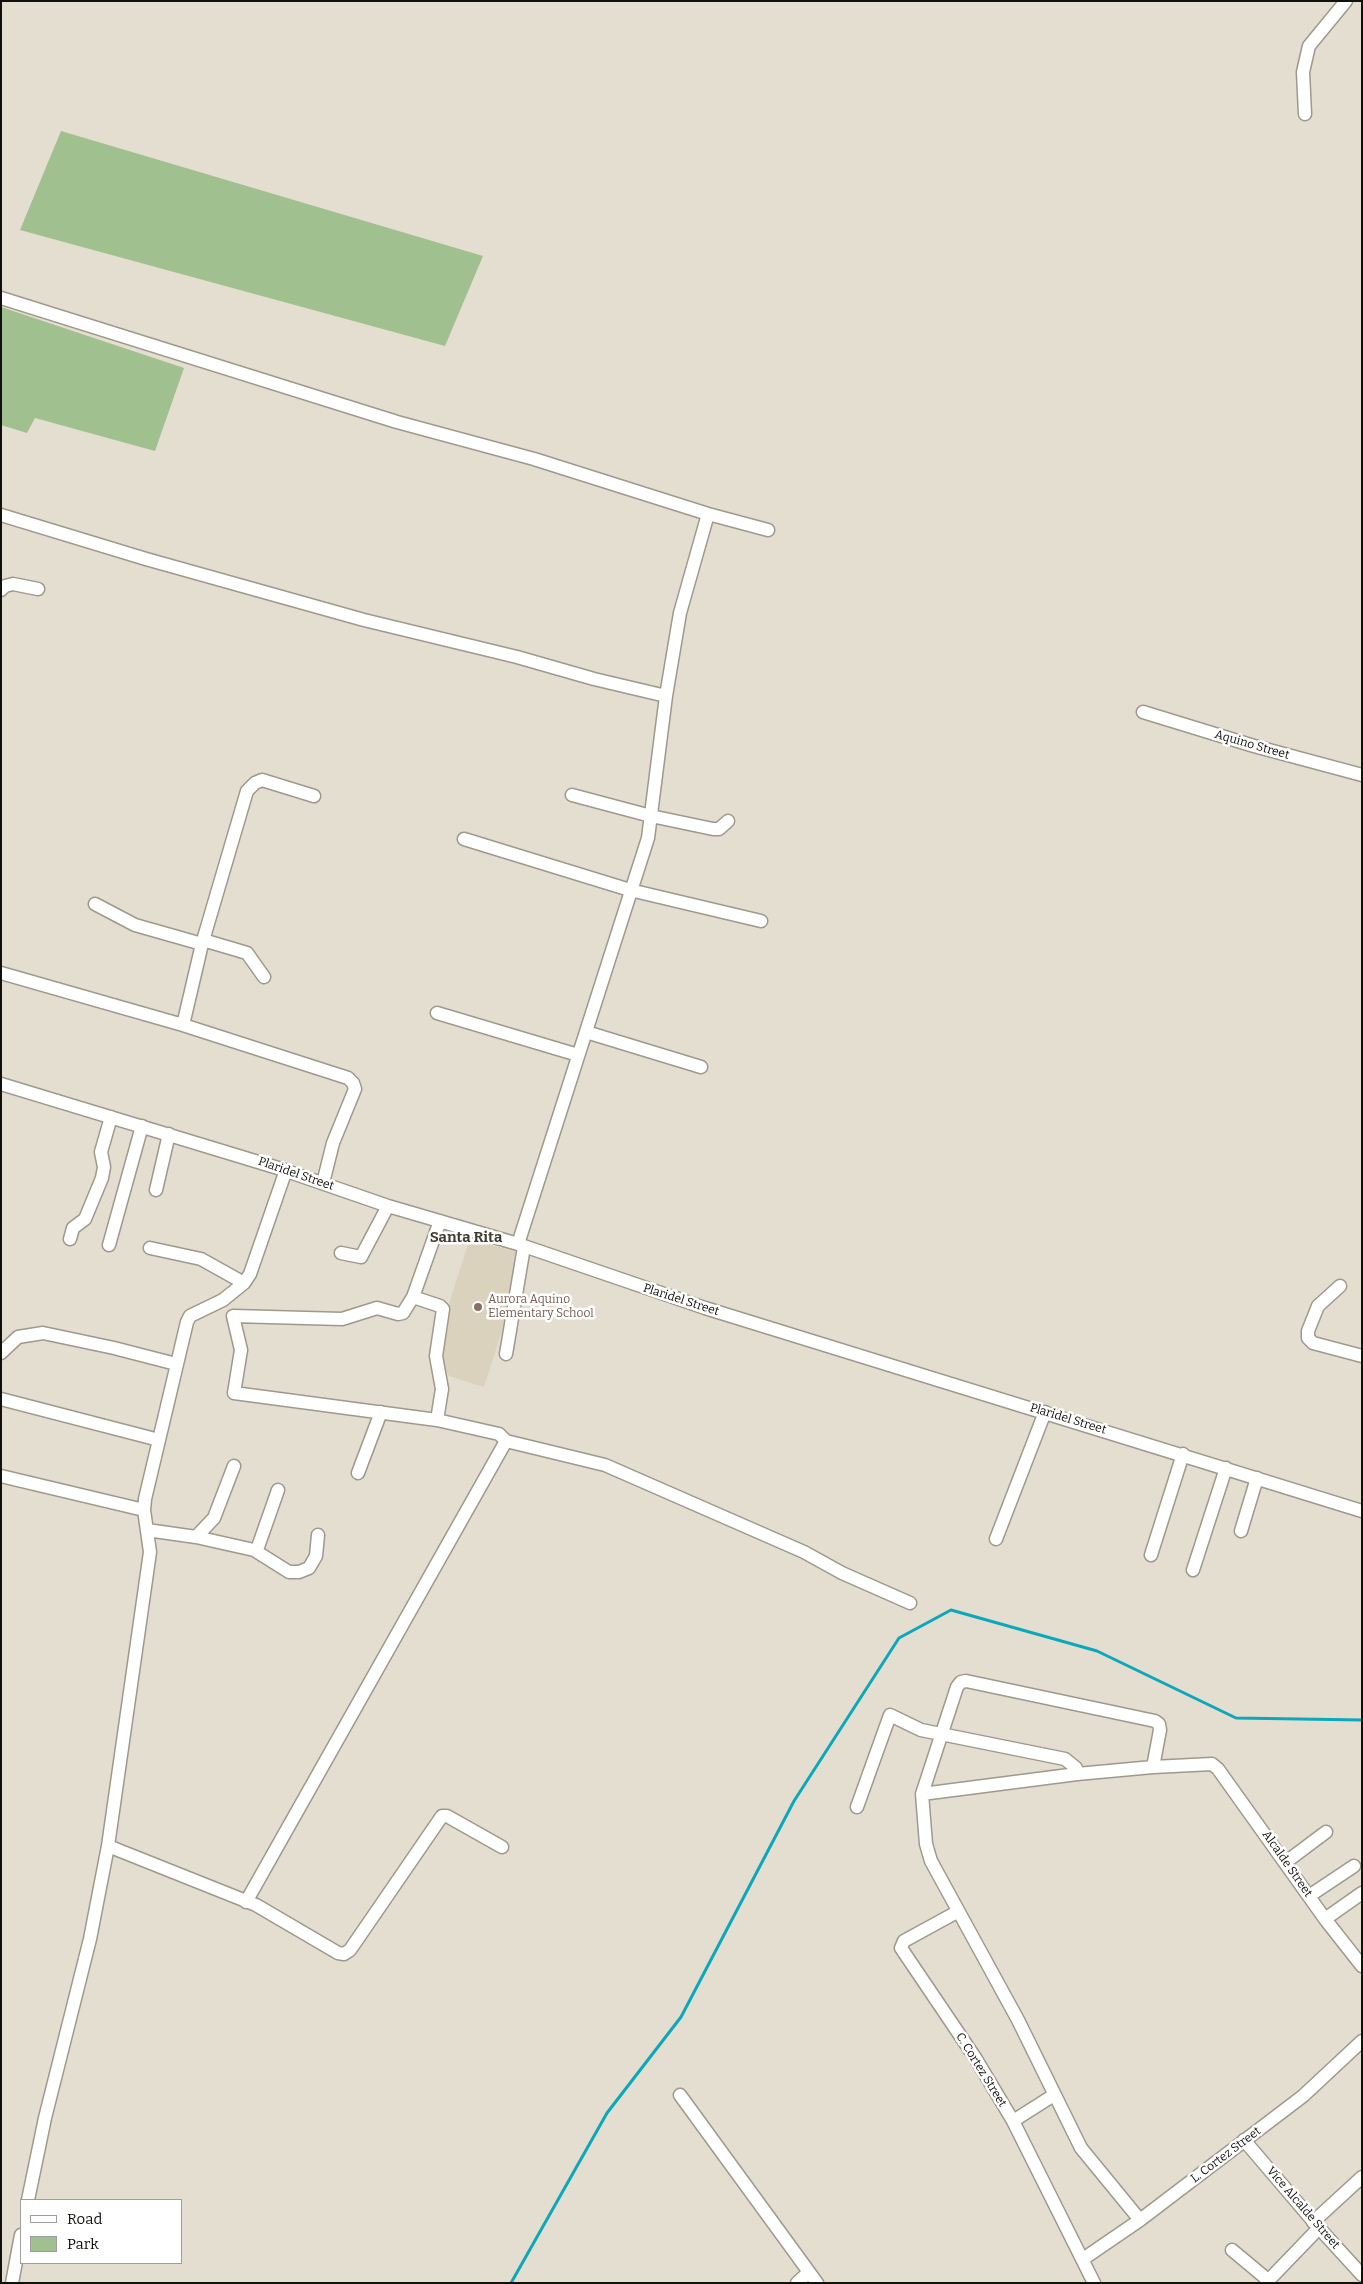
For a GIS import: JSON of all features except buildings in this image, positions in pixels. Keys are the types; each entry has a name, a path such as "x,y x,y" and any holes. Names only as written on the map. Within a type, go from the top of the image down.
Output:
{"street":[{"path":"1305,114 1303,72 1309,46 1346,1"},
{"path":"1,298 397,422 534,459 708,514 768,530"},
{"path":"506,1354 524,1247 578,1055 648,838 666,696 680,613 708,514"},
{"path":"1,515 146,559 364,620 517,657 594,680 666,696"},
{"path":"1,590 5,586 13,584 38,589"},
{"name":"Aquino Street","path":"1143,712 1254,746 1362,774"},
{"path":"183,1025 202,942 247,791 254,784 262,780 314,796"},
{"path":"572,795 650,816 713,829 719,829 728,821"},
{"path":"464,839 630,890 761,921"},
{"path":"95,904 135,925 247,952 264,977"},
{"path":"1,973 183,1025 348,1078 353,1083 355,1090 333,1143 323,1183"},
{"path":"437,1013 578,1055"},
{"path":"586,1032 701,1068"},
{"name":"Plaridel Street","path":"1,1084 286,1170 388,1206 524,1247 705,1308 1183,1454 1362,1511"},
{"path":"70,1239 73,1228 85,1219 102,1178 104,1167 101,1152 111,1117"},
{"path":"109,1245 142,1126"},
{"path":"156,1190 169,1134"},
{"path":"28,2199 45,2116 90,1940 108,1846 150,1552 144,1510 176,1364 188,1318 223,1300 244,1283 254,1264 286,1170"},
{"path":"341,1253 361,1257 388,1206"},
{"path":"234,1316 342,1319 377,1308 398,1314 403,1313 414,1297 440,1221"},
{"path":"150,1248 200,1258 244,1283"},
{"path":"1340,1286 1318,1306 1308,1331 1308,1338 1313,1342 1362,1356"},
{"path":"414,1297 440,1306 443,1310 436,1356 442,1389 437,1420"},
{"path":"223,1300 234,1316 242,1350 234,1393 437,1420 499,1434 506,1441 605,1465 804,1552 842,1573 910,1603"},
{"path":"1,1353 18,1337 43,1333 114,1348 176,1364"},
{"path":"1,1399 159,1440"},
{"path":"358,1473 381,1412"},
{"path":"996,1539 1045,1412"},
{"path":"246,1902 506,1441"},
{"path":"1151,1555 1183,1454"},
{"path":"196,1537 214,1518 234,1466"},
{"path":"1193,1570 1226,1468"},
{"path":"1,1476 144,1510"},
{"path":"1241,1531 1257,1478"},
{"path":"254,1550 258,1547 278,1490"},
{"path":"147,1530 196,1537 254,1550 289,1572 299,1572 309,1568 316,1556 318,1535"},
{"path":"922,1794 1077,1774 1153,1767 1160,1730 1159,1724 1154,1721 966,1681 961,1682 957,1687 922,1794 927,1853 1018,2020 1081,2148 1140,2220"},
{"path":"857,1807 890,1716 913,1728 942,1736 1065,1759 1076,1768 1077,1774"},
{"name":"Alcalde Street","path":"1153,1767 1212,1764 1218,1769 1286,1862 1325,1920 1362,1966"},
{"path":"108,1846 246,1902 344,1954 350,1950 442,1816 446,1816 502,1846"},
{"path":"1286,1862 1326,1832"},
{"path":"1309,1896 1354,1866"},
{"path":"1325,1920 1362,1893"},
{"name":"C. Cortez Street","path":"958,1912 904,1941 900,1948 976,2059 1013,2121 1094,2283"},
{"name":"L. Cortez Street","path":"1083,2259 1140,2220 1303,2096 1362,2041"},
{"path":"680,2095 813,2278 797,2283"},
{"path":"1013,2121 1054,2095"},
{"name":"Vice Alcalde Street","path":"1244,2140 1316,2225 1362,2275"},
{"path":"1232,2250 1267,2282 1316,2225 1362,2177"},
{"path":"12,2283 20,2240"}],"shaded area":[{"name":"Aurora Aquino Elementary School","path":"470,1238 526,1255 484,1387 449,1376 440,1356 445,1316"}],"green space":[{"path":"61,131 483,256 445,346 20,230"},
{"path":"1,307 184,368 155,451 35,418 27,433 1,425"}],"waterway":[{"path":"511,2283 607,2113 681,2017 794,1801 899,1638 951,1610 1097,1651 1236,1718 1362,1720"}],"place":[{"name":"Aurora Aquino Elementary School","path":"478,1307"}],"district":[{"name":"Santa Rita","path":"466,1238"}]}
